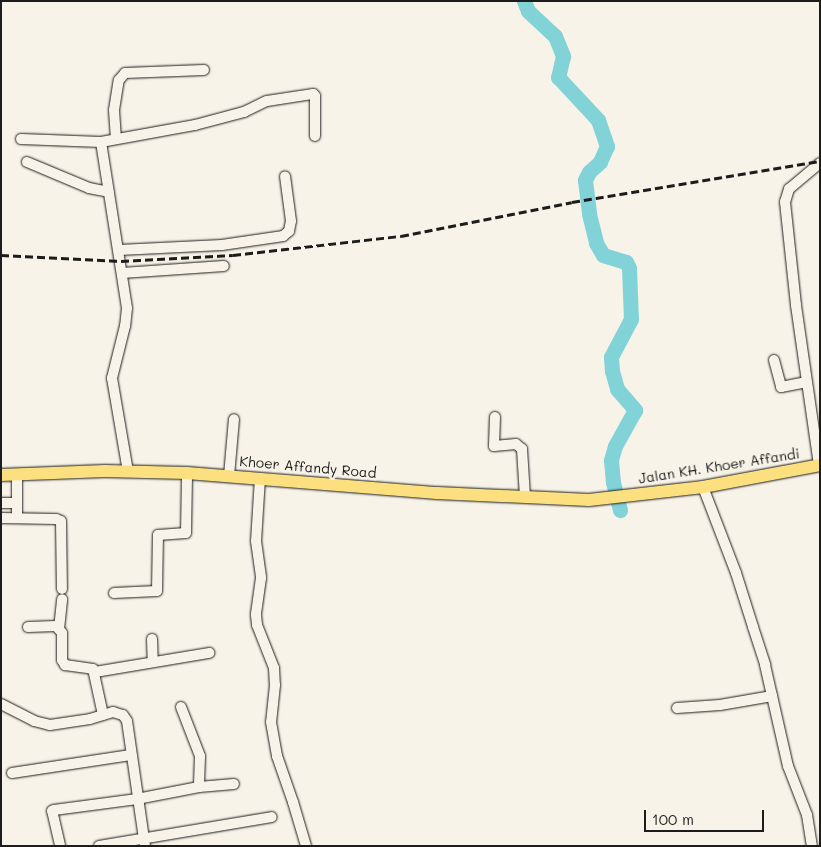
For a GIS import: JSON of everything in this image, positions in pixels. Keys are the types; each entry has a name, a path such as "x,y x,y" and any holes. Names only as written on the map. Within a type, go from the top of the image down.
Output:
{"main road":[{"name":"Jalan KH. Khoer Affandi","path":"617,498 703,487 819,465"},
{"name":"Khoer Affandy Road","path":"1,475 128,472 187,473 437,493 589,500 617,498"}],"street":[{"path":"116,139 114,110 119,80 125,73 204,70"},
{"path":"21,139 101,142 195,125 244,112 267,101 311,94 315,96 315,136"},
{"path":"101,142 127,312 112,378 128,472"},
{"path":"27,162 89,188 109,192"},
{"path":"819,465 806,382 785,202 789,189 820,163"},
{"path":"119,250 222,245 283,236 289,231 291,221 285,176"},
{"path":"122,273 224,266"},
{"path":"774,360 781,387 806,382"},
{"path":"495,417 494,446 516,444 522,449 525,497"},
{"path":"229,476 234,419"},
{"path":"114,593 157,591 158,535 186,533 187,473"},
{"path":"17,475 17,518"},
{"path":"260,478 256,541 261,578 256,615 257,625 274,668 276,685 271,722 277,756 294,802 306,846"},
{"path":"703,487 736,573 765,665 788,766 807,815 812,846"},
{"path":"1,503 16,503"},
{"path":"1,518 56,519 63,523 62,594 59,629 62,635 62,660 65,665 92,667 95,672 103,715"},
{"path":"28,627 56,626 59,629"},
{"path":"152,639 154,662"},
{"path":"95,672 209,653"},
{"path":"676,708 720,705 772,696"},
{"path":"1,704 34,721 50,725 64,724 113,712 123,714 127,721 130,755 145,842"},
{"path":"181,707 200,756 198,787"},
{"path":"12,773 130,755"},
{"path":"60,845 52,810 137,799 198,787 234,784"},
{"path":"99,846 145,842 272,818"}],"waterway":[{"path":"524,1 528,11 555,36 563,56 558,77 598,120 607,146 600,162 589,172 585,180 589,214 596,243 603,255 626,262 629,268 631,319 611,357 612,371 617,389 635,410 615,446 611,460 613,482 620,510"}],"railway":[{"path":"1,255 121,261 233,255 401,236 572,202 820,161"}]}
